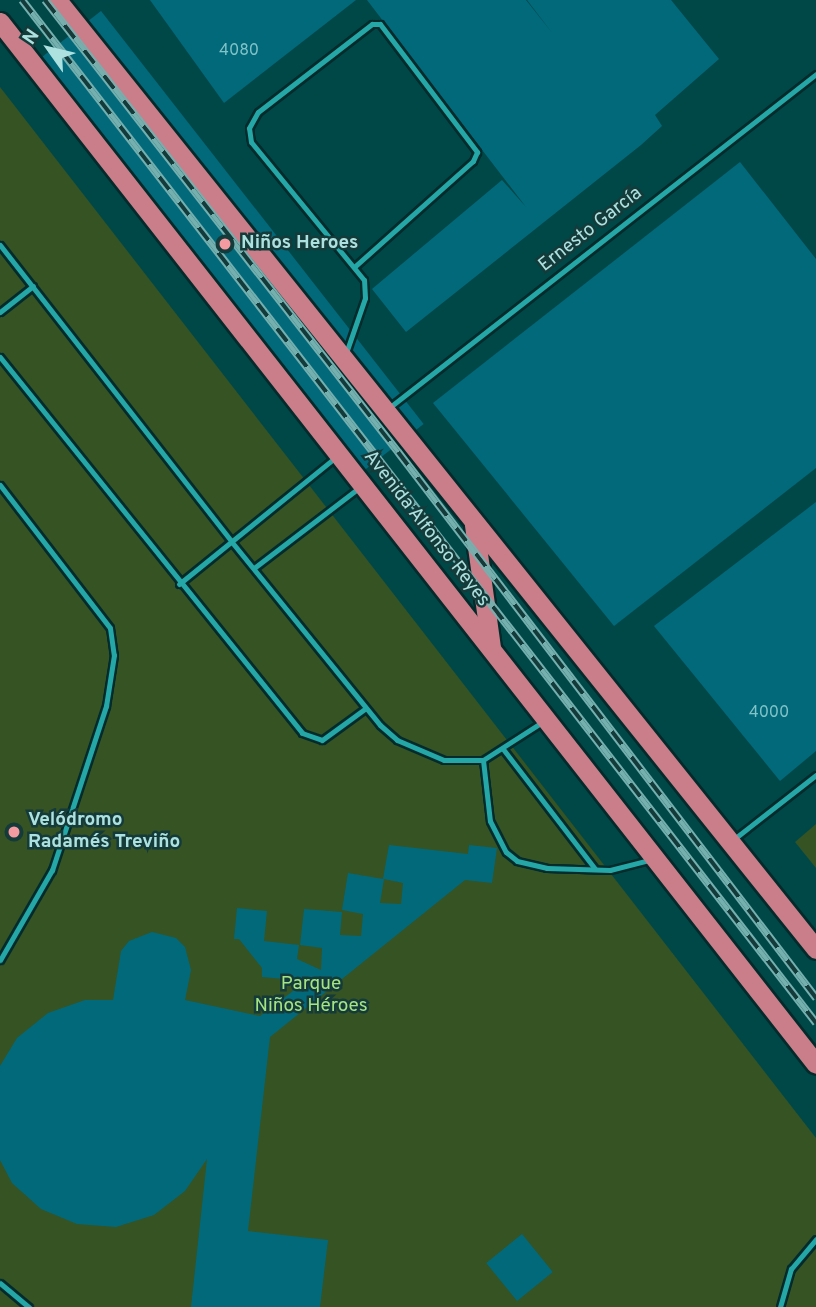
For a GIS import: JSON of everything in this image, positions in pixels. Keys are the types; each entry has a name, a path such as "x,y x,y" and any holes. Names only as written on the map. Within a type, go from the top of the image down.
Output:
{"highway":[{"name":"Avenida Alfonso Reyes","path":"57,0 816,949"},
{"name":"Avenida Alfonso Reyes","path":"0,22 816,1064"},
{"path":"474,524 491,649"}],"lane":[{"path":"344,360 365,298 364,280 251,142 248,128 258,112 372,24 380,24 475,144 477,152 474,161 354,267"},
{"name":"Ernesto García","path":"385,411 816,74"},
{"path":"0,245 232,541 366,708 397,740 419,752 444,760 483,760 546,720"},
{"path":"0,312 33,286"},
{"path":"0,357 179,584 309,738 330,737 366,708"},
{"path":"179,584 339,455"},
{"path":"0,485 110,628 112,679 52,870 0,960"},
{"path":"254,568 363,485"},
{"path":"503,749 595,870"},
{"path":"483,760 490,821 506,852 526,865 595,870 655,859"},
{"path":"732,841 816,775"},
{"path":"780,1307 791,1269 816,1239"},
{"path":"0,1283 29,1307"}],"green space":[{"name":"Parque Niños Héroes","path":"0,87 816,1138 816,1307 0,1307"},
{"path":"816,824 816,868 795,842"}],"building":[{"path":"150,0 356,0 224,103"},
{"path":"367,0 526,0 553,34 527,0 671,0 719,59 655,115 662,126 641,145 406,332 372,289 502,180 526,207"},
{"path":"101,11 424,424 350,482 27,69"},
{"path":"740,162 816,259 816,468 614,626 433,403"},
{"path":"816,502 816,751 780,781 654,626"},
{"path":"389,845 468,854 469,845 497,848 492,883 465,880 270,1037 248,1231 328,1240 320,1307 191,1307 207,1159 185,1191 154,1215 116,1227 77,1224 41,1209 12,1183 0,1160 0,1066 17,1038 48,1013 85,1000 113,1000 121,951 129,941 152,932 176,938 185,947 191,970 185,1000 260,1016 293,991 296,980 262,977 262,968 239,939 234,939 237,908 267,911 264,941 299,945 297,959 321,970 322,948 300,945 304,909 342,912 340,935 361,936 363,914 342,910 348,873 383,879","holes":["384,879 403,883 401,904 380,903"]},
{"path":"522,1234 553,1272 517,1301 486,1263"}],"railway":[{"path":"22,0 816,1023"},
{"path":"45,0 398,452 816,998"}],"place":[{"name":"Niños Heroes","path":"225,244"},
{"name":"Velódromo Radamés Treviño","path":"14,832"}]}
